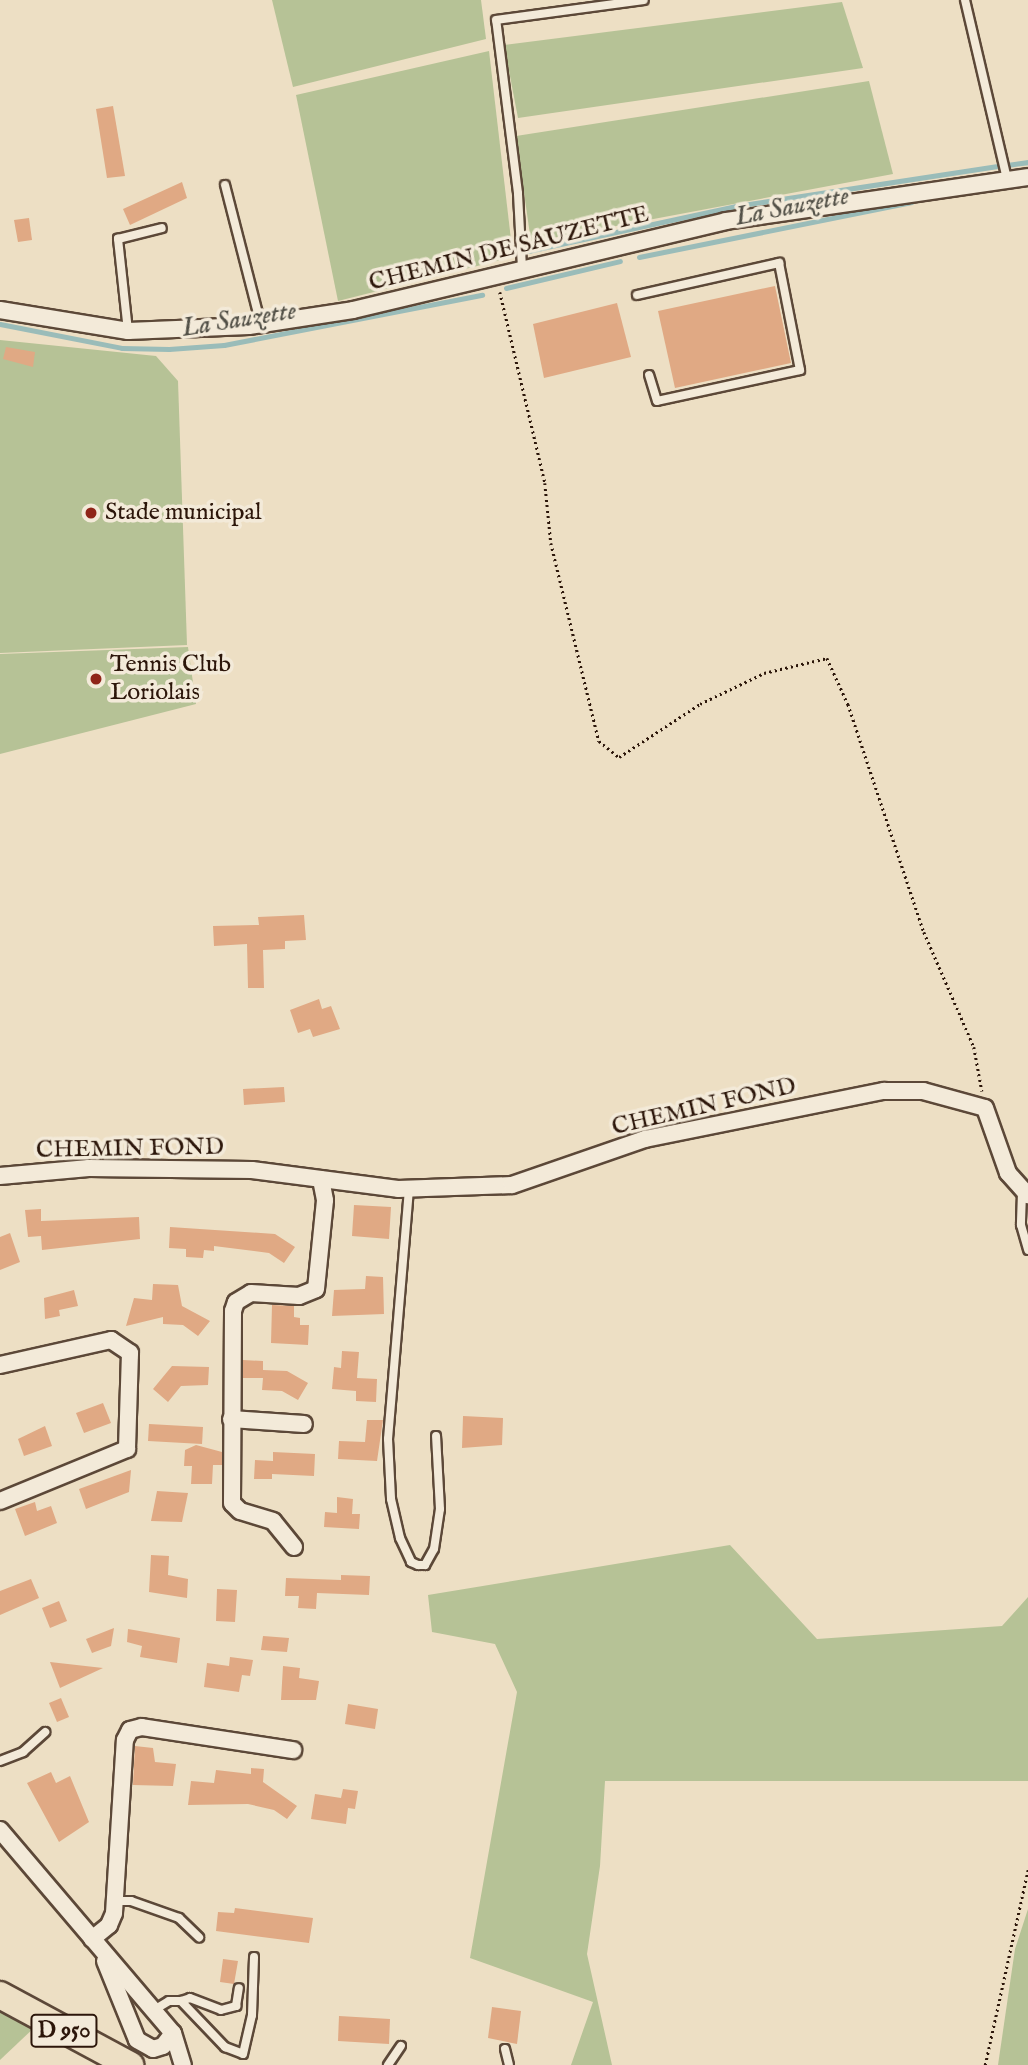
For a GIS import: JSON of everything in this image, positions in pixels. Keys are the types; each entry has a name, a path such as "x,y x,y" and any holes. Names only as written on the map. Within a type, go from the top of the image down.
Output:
{"main road":[{"name":"D 950","path":"0,1995 130,2065"}],"street":[{"name":"CHEMIN DE SAUZETTE","path":"0,310 128,331 261,325 353,310 726,221 1028,177"},
{"name":"CHEMIN FOND","path":"0,1176 89,1168 252,1170 409,1189 512,1185 645,1139 884,1091 923,1091 985,1108"},
{"path":"985,1108 1007,1173 1025,1194"},
{"path":"294,1547 273,1521 240,1511 232,1503 233,1311 236,1302 251,1293 299,1296 316,1289 325,1200 321,1179"},
{"path":"0,1365 111,1340 130,1353 127,1449 0,1501"},
{"path":"231,1419 304,1424"},
{"path":"95,1942 109,1925 115,1901 125,1740 130,1730 142,1727 293,1750"},
{"path":"0,1830 173,2033 183,2065"},
{"path":"95,1942 137,2040 153,2049 163,2046 173,2033"}],"lane":[{"path":"522,268 518,193 496,20 644,0"},
{"path":"965,0 1007,179"},
{"path":"225,186 261,325"},
{"path":"128,331 118,239 162,228"},
{"path":"637,295 779,263 800,370 657,401 649,375"},
{"path":"409,1189 388,1439 391,1499 400,1538 411,1562 418,1565 429,1560 440,1510 436,1436"},
{"path":"1025,1194 1021,1225 1028,1250"},
{"path":"0,1761 23,1752 46,1732"},
{"path":"115,1901 131,1901 179,1918 200,1937"},
{"path":"181,2001 225,2047 243,2054 252,2015 254,1957"},
{"path":"154,2010 169,2001 190,1998 222,2010 236,2006 239,1988"},
{"path":"388,2065 401,2046"},
{"path":"505,2049 509,2065"}],"path":[{"path":"496,276 545,483 551,543 599,741 619,757 700,704 764,673 827,658 848,704 924,932 974,1047 985,1108"},
{"path":"985,2065 1028,1870"}],"green space":[{"path":"272,0 481,0 486,39 293,87"},
{"path":"842,2 863,68 518,118 504,45"},
{"path":"489,51 513,257 338,301 296,95"},
{"path":"869,81 893,174 531,242 516,136"},
{"name":"Stade municipal","path":"0,340 156,356 178,381 187,645 0,653"},
{"name":"Tennis Club Loriolais","path":"188,647 196,704 0,754 0,654"},
{"path":"730,1545 817,1639 1002,1626 1028,1597 1028,1781 605,1781 600,1866 587,1954 612,2065 571,2065 593,2002 470,1958 517,1692 495,1644 432,1632 428,1595"},
{"path":"1028,1909 1028,2065 998,2065 1015,1949"},
{"path":"0,2005 37,2025 0,2060"}],"building":[{"path":"113,106 125,176 107,178 96,109"},
{"path":"182,182 187,198 130,225 123,209"},
{"path":"29,218 32,240 18,242 14,220"},
{"path":"775,286 791,363 675,388 658,311"},
{"path":"617,303 631,357 544,378 533,324"},
{"path":"6,347 35,352 33,367 3,359"},
{"path":"304,915 306,940 285,941 285,949 263,950 264,988 248,988 247,944 214,946 213,926 259,925 258,917"},
{"path":"319,999 322,1009 331,1006 340,1029 313,1037 310,1029 298,1033 290,1010"},
{"path":"284,1087 285,1102 244,1105 243,1089"},
{"path":"354,1205 391,1207 389,1239 352,1236"},
{"path":"41,1209 41,1221 139,1217 140,1239 42,1250 41,1236 28,1237 25,1210"},
{"path":"170,1227 275,1234 295,1247 284,1263 269,1253 214,1246 214,1251 204,1250 203,1258 186,1257 186,1249 169,1248"},
{"path":"10,1233 20,1262 0,1270 0,1237"},
{"path":"366,1276 383,1277 384,1314 332,1316 334,1290 365,1289"},
{"path":"153,1284 178,1285 182,1306 210,1321 198,1336 183,1325 163,1324 163,1317 126,1326 134,1298 152,1300"},
{"path":"74,1290 78,1306 59,1310 60,1316 45,1319 44,1298"},
{"path":"272,1305 294,1306 294,1317 300,1318 300,1325 309,1325 308,1345 271,1343"},
{"path":"342,1351 359,1352 357,1378 377,1379 376,1402 356,1401 356,1391 332,1389 334,1367 341,1368"},
{"path":"243,1360 263,1361 263,1370 287,1371 308,1383 298,1400 282,1391 262,1390 263,1378 243,1378"},
{"path":"172,1366 209,1367 208,1385 181,1386 168,1402 153,1389"},
{"path":"103,1403 111,1423 84,1433 76,1413"},
{"path":"463,1416 503,1418 502,1445 462,1448"},
{"path":"367,1420 383,1420 377,1461 338,1459 339,1441 365,1442"},
{"path":"149,1424 203,1427 202,1444 148,1441"},
{"path":"45,1426 52,1446 24,1456 18,1439"},
{"path":"196,1445 222,1452 222,1465 213,1465 212,1484 191,1484 192,1466 184,1466 185,1450"},
{"path":"273,1452 315,1454 314,1476 272,1474 272,1479 254,1479 255,1460 273,1461"},
{"path":"131,1470 129,1492 86,1509 79,1489"},
{"path":"157,1491 188,1493 182,1522 151,1521"},
{"path":"337,1497 353,1499 352,1514 360,1514 359,1529 324,1527 325,1512 337,1513"},
{"path":"35,1502 37,1511 51,1506 57,1523 25,1536 15,1509"},
{"path":"151,1555 169,1556 168,1575 188,1579 187,1598 149,1592"},
{"path":"341,1575 370,1576 369,1595 317,1593 316,1609 298,1608 299,1596 285,1596 286,1578 341,1580"},
{"path":"31,1579 39,1598 0,1615 0,1591"},
{"path":"217,1589 237,1590 235,1622 216,1621"},
{"path":"59,1601 67,1621 50,1628 42,1608"},
{"path":"114,1628 111,1646 92,1653 86,1639"},
{"path":"128,1629 180,1638 177,1663 140,1657 142,1646 127,1642"},
{"path":"263,1636 289,1638 287,1652 261,1650"},
{"path":"230,1657 253,1660 250,1676 242,1675 239,1692 204,1687 207,1663 229,1666"},
{"path":"50,1662 103,1668 60,1688"},
{"path":"283,1666 300,1668 299,1678 319,1681 316,1700 281,1700"},
{"path":"61,1698 69,1717 57,1722 49,1703"},
{"path":"348,1704 378,1709 375,1729 345,1724"},
{"path":"135,1746 153,1748 155,1762 176,1764 173,1786 133,1785"},
{"path":"251,1768 264,1769 263,1782 297,1806 287,1819 274,1810 248,1804 188,1805 191,1781 214,1783 216,1770 251,1774"},
{"path":"51,1772 56,1783 70,1776 89,1822 59,1842 27,1783"},
{"path":"343,1789 358,1791 355,1809 348,1808 346,1824 311,1819 315,1794 341,1798"},
{"path":"235,1908 313,1918 309,1943 216,1931 218,1912 234,1913"},
{"path":"223,1959 238,1961 234,1984 220,1982"},
{"path":"492,2007 521,2011 517,2044 488,2038"},
{"path":"339,2016 390,2019 389,2044 338,2041"}],"waterway":[{"name":"La Sauzette","path":"1007,165 1028,162"},
{"path":"528,251 736,206 996,166"},
{"name":"La Sauzette","path":"639,257 912,202"},
{"name":"La Sauzette","path":"506,288 620,261"},
{"name":"La Sauzette","path":"0,324 122,348 169,349 224,345 482,295"}],"place":[{"name":"Stade municipal","path":"91,513"},
{"name":"Tennis Club Loriolais","path":"96,679"}]}
